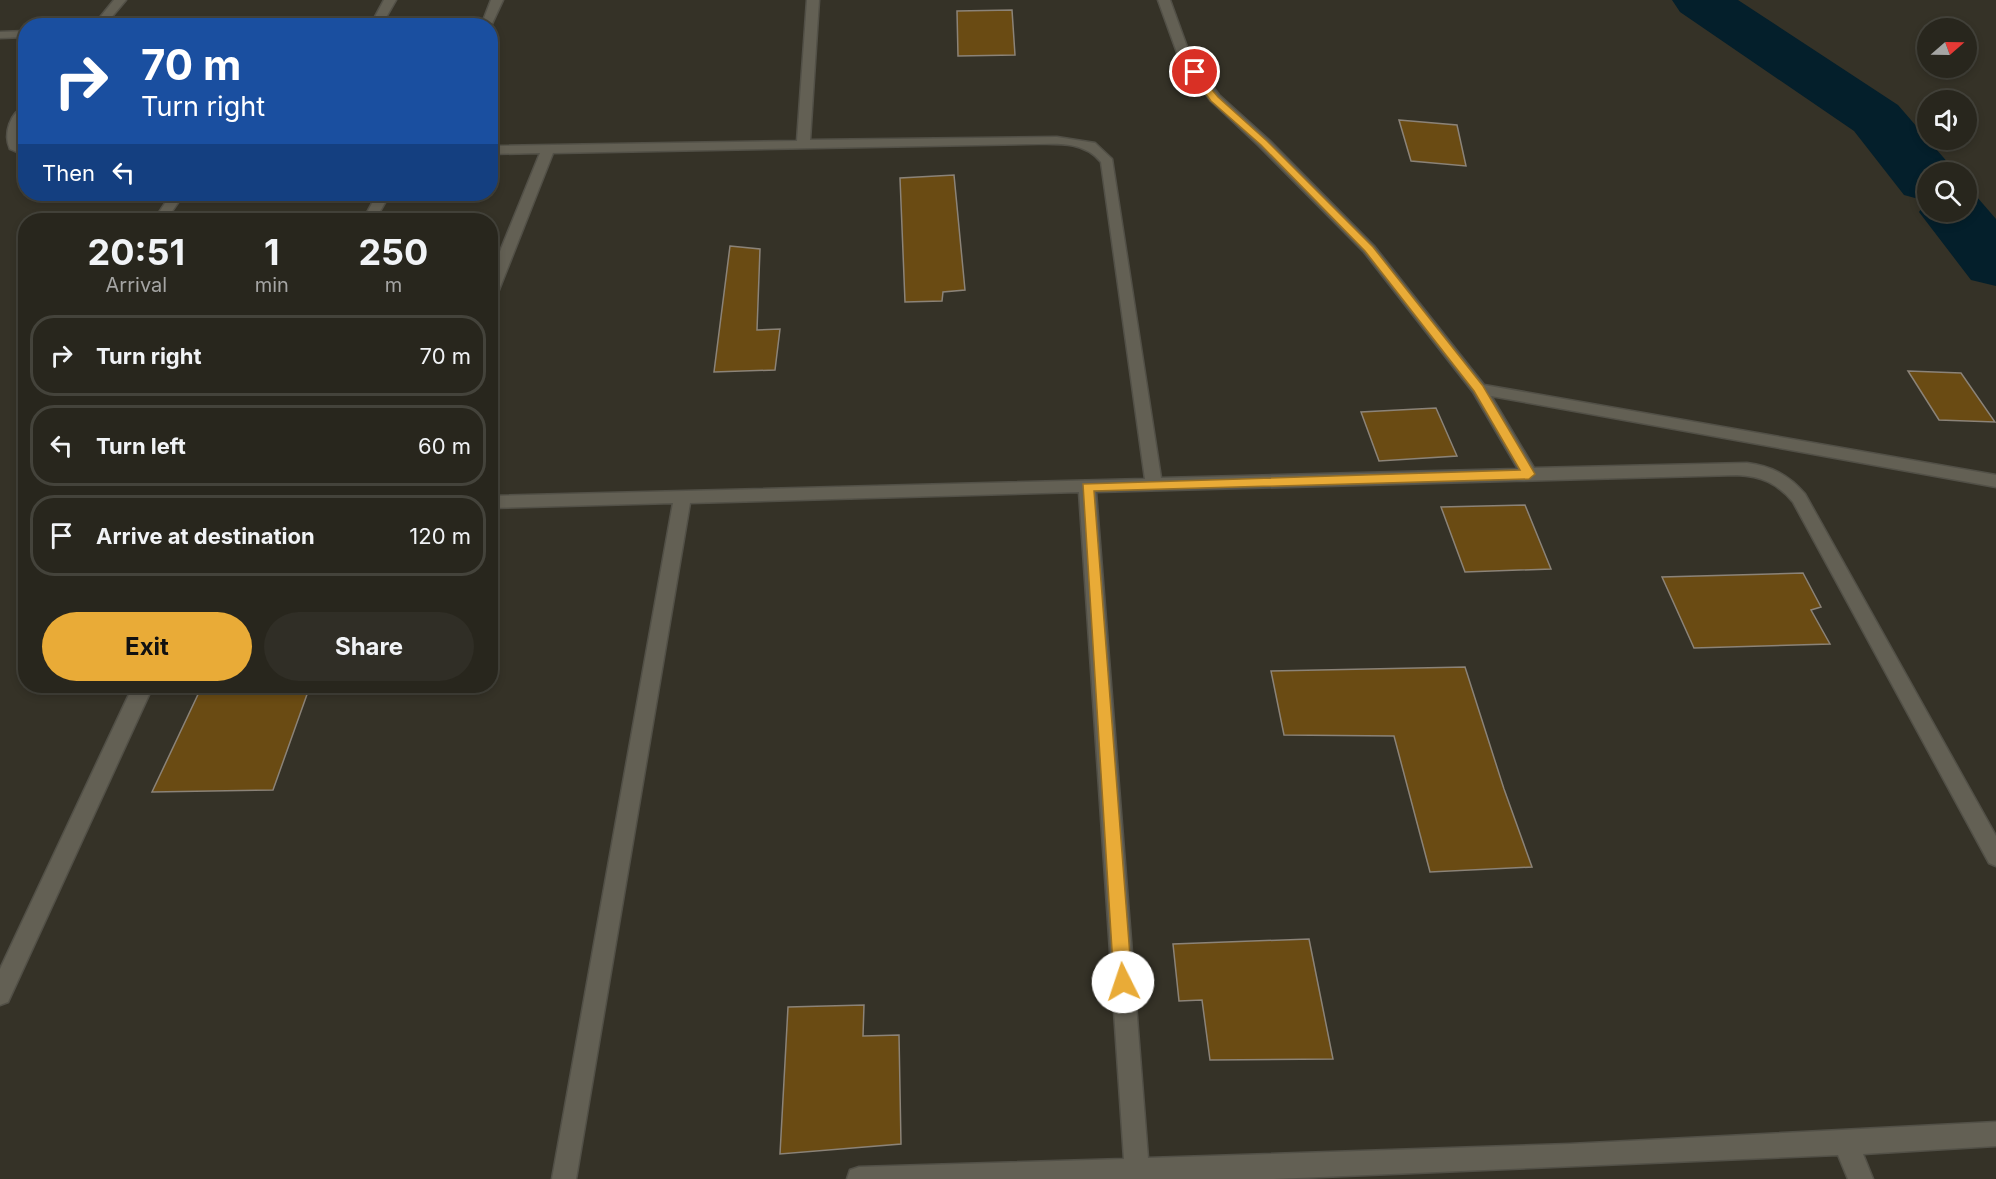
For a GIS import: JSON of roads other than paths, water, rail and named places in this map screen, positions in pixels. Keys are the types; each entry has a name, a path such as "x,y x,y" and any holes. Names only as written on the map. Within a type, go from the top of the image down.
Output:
{"street":[{"path":"105,18 120,0"},
{"path":"380,18 390,0"},
{"path":"489,18 497,0"},
{"path":"803,144 813,0"},
{"path":"1164,0 1185,58 1215,99 1264,143 1369,249 1479,389 1529,474"},
{"path":"0,34 18,34"},
{"path":"18,119 14,124 12,135 18,146"},
{"path":"498,150 803,144 1073,142 1088,145 1100,152 1107,162 1154,485"},
{"path":"498,275 548,148"},
{"path":"0,153 18,149"},
{"path":"1479,389 1996,481"},
{"path":"498,502 1751,469 1770,474 1790,485 1996,856"},
{"path":"1087,487 1137,1170"},
{"path":"564,1179 683,497"},
{"path":"0,994 140,693"},
{"path":"859,1179 953,1178 1137,1170 1354,1172 1996,1134"},
{"path":"1846,1144 1861,1179"}],"waterway":[{"path":"1700,0 1876,118 1917,168"},
{"path":"1961,222 1996,264"}]}
